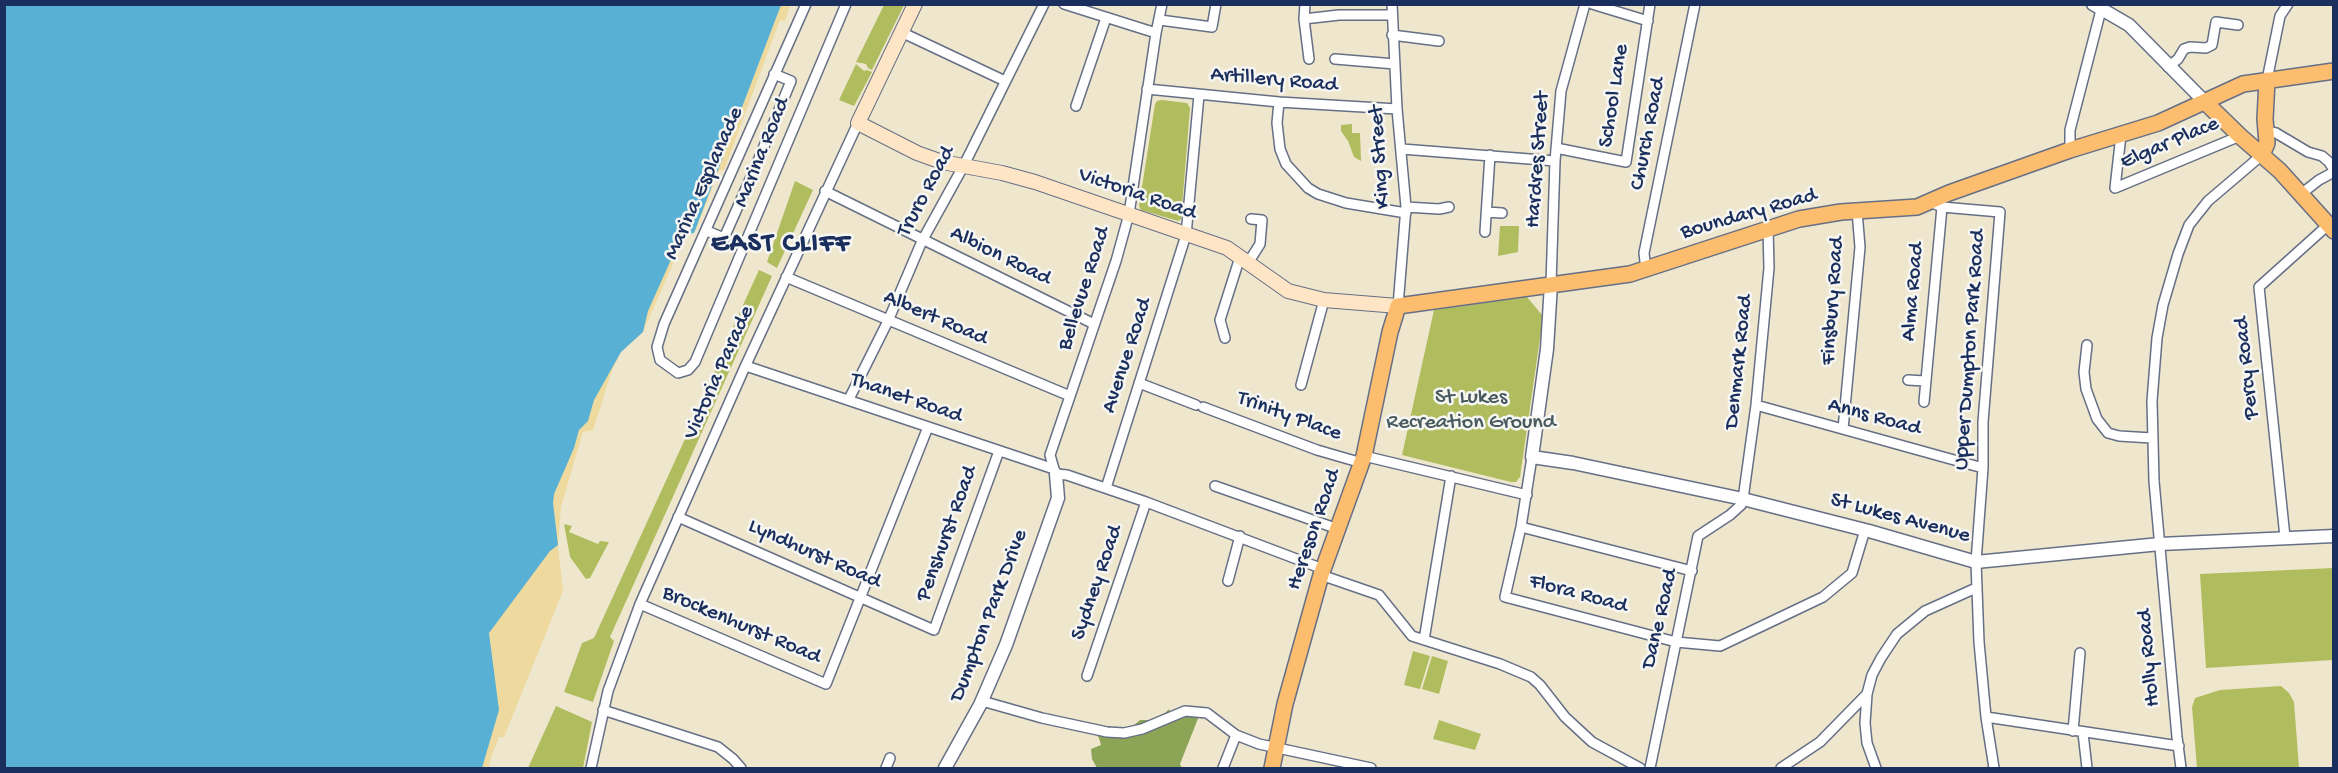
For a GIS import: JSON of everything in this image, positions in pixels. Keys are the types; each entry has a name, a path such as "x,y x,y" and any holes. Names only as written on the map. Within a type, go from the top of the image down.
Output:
{"main road":[{"name":"Victoria Parade","path":"858,123 915,4"},
{"name":"Boundary Road","path":"1398,306 1615,277 1646,270 1768,228 1806,218 1857,211 1936,205 2070,150 2157,123 2233,88 2267,80 2334,71"},
{"path":"2251,146 2266,149 2267,80"},
{"path":"2205,102 2301,194 2331,228"},
{"name":"Victoria Road","path":"858,123 917,153 942,162 1035,182 1227,248 1288,291 1324,300 1398,306"},
{"name":"Hereson Road","path":"1272,768 1287,695 1322,572 1363,460 1390,332 1398,306"}],"street":[{"name":"Marina Esplanade","path":"678,373 660,360 657,347 664,324 806,4"},
{"name":"Marina Road","path":"678,373 688,370 695,362 846,4"},
{"name":"Truro Road","path":"849,399 888,321 922,241 964,165 1044,4"},
{"path":"1064,4 1156,33"},
{"name":"Bellevue Road","path":"1055,472 1050,455 1116,261 1129,214 1162,4"},
{"path":"1160,20 1212,27 1216,4"},
{"path":"1305,4 1304,19 1309,59"},
{"name":"King Street","path":"1392,4 1397,109 1406,210 1398,306"},
{"name":"Hardres Street","path":"1551,284 1555,160 1561,91 1586,4"},
{"path":"1592,4 1648,21"},
{"name":"School Lane","path":"1556,148 1626,162 1650,4"},
{"name":"Church Road","path":"1646,270 1644,253 1695,4"},
{"path":"2267,80 2280,16 2288,4"},
{"path":"2070,150 2070,130 2097,7 2129,25 2205,102"},
{"path":"1304,19 1339,15 1392,15"},
{"path":"1076,106 1106,18"},
{"path":"2168,67 2178,59 2184,49 2190,46 2206,48 2212,45 2216,22 2238,25"},
{"path":"901,32 1005,81"},
{"path":"1392,35 1436,40 1431,51"},
{"path":"1335,59 1395,64"},
{"path":"707,231 724,238 755,168 791,81 774,74"},
{"name":"Artillery Road","path":"1147,89 1279,102 1397,109"},
{"name":"Avenue Road","path":"1106,488 1186,235 1199,94"},
{"path":"1279,102 1277,123 1280,149 1286,164 1308,188 1318,194 1346,203 1406,210 1449,207"},
{"name":"Victoria Parade","path":"591,768 603,710 640,604 786,277 858,123"},
{"path":"2266,131 2276,133 2330,162 2334,171 2301,194"},
{"name":"Elgar Place","path":"2121,135 2115,188 2251,146"},
{"name":"Holly Road","path":"2181,768 2152,438 2152,401 2159,329 2182,241 2189,225 2251,146"},
{"path":"1402,149 1555,160"},
{"path":"1485,232 1490,155"},
{"name":"Albion Road","path":"825,191 922,241 1095,324"},
{"name":"Alma Road","path":"1924,402 1936,205"},
{"name":"Upper Dumpton Park Road","path":"1936,205 2000,212 1983,411 1983,468 1976,562 1986,717 1994,768"},
{"name":"Finsbury Road","path":"1844,429 1860,247 1857,211"},
{"path":"1487,212 1502,213"},
{"path":"1225,338 1220,320 1244,260 1260,244 1262,220 1251,219"},
{"name":"Denmark Road","path":"1743,499 1756,405 1769,268 1768,228"},
{"name":"Percy Road","path":"2285,537 2259,287 2331,228"},
{"name":"Albert Road","path":"786,277 1070,396"},
{"path":"1551,284 1546,350 1521,527 1692,571"},
{"path":"1301,385 1324,300"},
{"path":"2086,345 2084,372 2086,389 2097,419 2108,433 2152,438"},
{"name":"Thanet Road","path":"746,366 849,399 1240,536 1379,596 1412,636 1500,664 1531,677 1565,717 1586,736 1613,755 1641,768"},
{"path":"1908,380 1925,381"},
{"name":"Trinity Place","path":"1139,383 1317,450 1451,476 1527,495"},
{"name":"Anns Road","path":"1756,405 1983,468"},
{"path":"861,597 928,427"},
{"name":"Penshurst Road","path":"934,630 999,451"},
{"name":"St Lukes Avenue","path":"1532,457 1573,463 1743,499 1865,530 1976,562 2160,544 2334,536"},
{"name":"Dumpton Park Drive","path":"945,768 982,700 1006,645 1058,498 1055,472"},
{"path":"1424,640 1451,476"},
{"path":"1215,486 1338,529"},
{"name":"Dane Road","path":"1650,768 1698,536 1730,515 1741,505 1743,499"},
{"name":"Sydney Road","path":"1087,676 1146,502"},
{"name":"Lyndhurst Road","path":"678,517 934,630"},
{"name":"Flora Road","path":"1521,527 1505,597 1676,642 1720,646 1823,597 1852,573 1865,530"},
{"path":"1228,581 1240,536"},
{"path":"1876,768 1867,743 1865,723 1867,694 1872,675 1897,634 1925,611 1976,588"},
{"name":"Brockenhurst Road","path":"640,604 826,684 861,597"},
{"path":"2080,652 2078,732 2087,768"},
{"path":"1781,768 1820,742 1867,694"},
{"path":"982,700 1042,718 1107,732 1124,733 1142,729 1185,711 1207,713 1236,735 1259,744 1371,768"},
{"path":"603,710 718,747 741,768"},
{"path":"1986,717 2179,746"},
{"path":"1223,768 1236,735"},
{"path":"886,768 890,758"}],"green space":[{"path":"884,5 904,5 872,70 866,64 856,62"},
{"path":"856,64 864,71 872,72 854,106 839,100"},
{"path":"1162,100 1187,103 1190,108 1181,219 1178,221 1141,210 1139,206 1155,104"},
{"path":"1352,124 1352,133 1360,133 1361,161 1354,157 1341,131 1341,125"},
{"path":"795,181 813,190 777,268 767,262"},
{"path":"1500,226 1519,226 1518,252 1498,256"},
{"path":"759,270 772,276 610,637 614,641 593,702 564,692 582,643 594,638 701,404"},
{"name":"St Lukes Recreation Ground","path":"1527,297 1542,315 1542,324 1520,477 1516,482 1511,482 1402,455 1434,310"},
{"path":"564,524 572,526 569,532 598,544 600,541 609,542 590,578 586,579 570,557"},
{"path":"2333,568 2333,660 2206,668 2200,574"},
{"path":"1413,651 1430,656 1420,689 1404,685"},
{"path":"1432,656 1448,661 1439,694 1422,689"},
{"path":"2281,686 2294,702 2299,768 2197,768 2192,707 2195,698 2220,690"},
{"path":"556,706 592,722 583,768 528,768"},
{"path":"1195,706 1201,711 1180,764 1182,768 1097,768 1092,759 1091,749 1101,745 1099,738 1089,726 1114,729 1132,727 1140,720 1153,720 1162,716 1169,709 1170,713"},
{"path":"1439,720 1481,734 1475,750 1433,739"}],"sand":[{"path":"731,5 790,5 785,21 780,20 724,170 719,171 696,230 685,236 643,332 621,352 612,371 593,430 583,432 561,507 558,546 563,591 504,737 499,737 489,768 396,768"}],"water":[{"path":"5,4 781,5 694,233 682,235 648,311 643,332 621,352 594,400 588,421 579,430 574,448 554,494 558,545 550,551 489,633 499,710 482,768 5,768"}],"district":[{"name":"EAST CLIFF","path":"781,246"}]}
